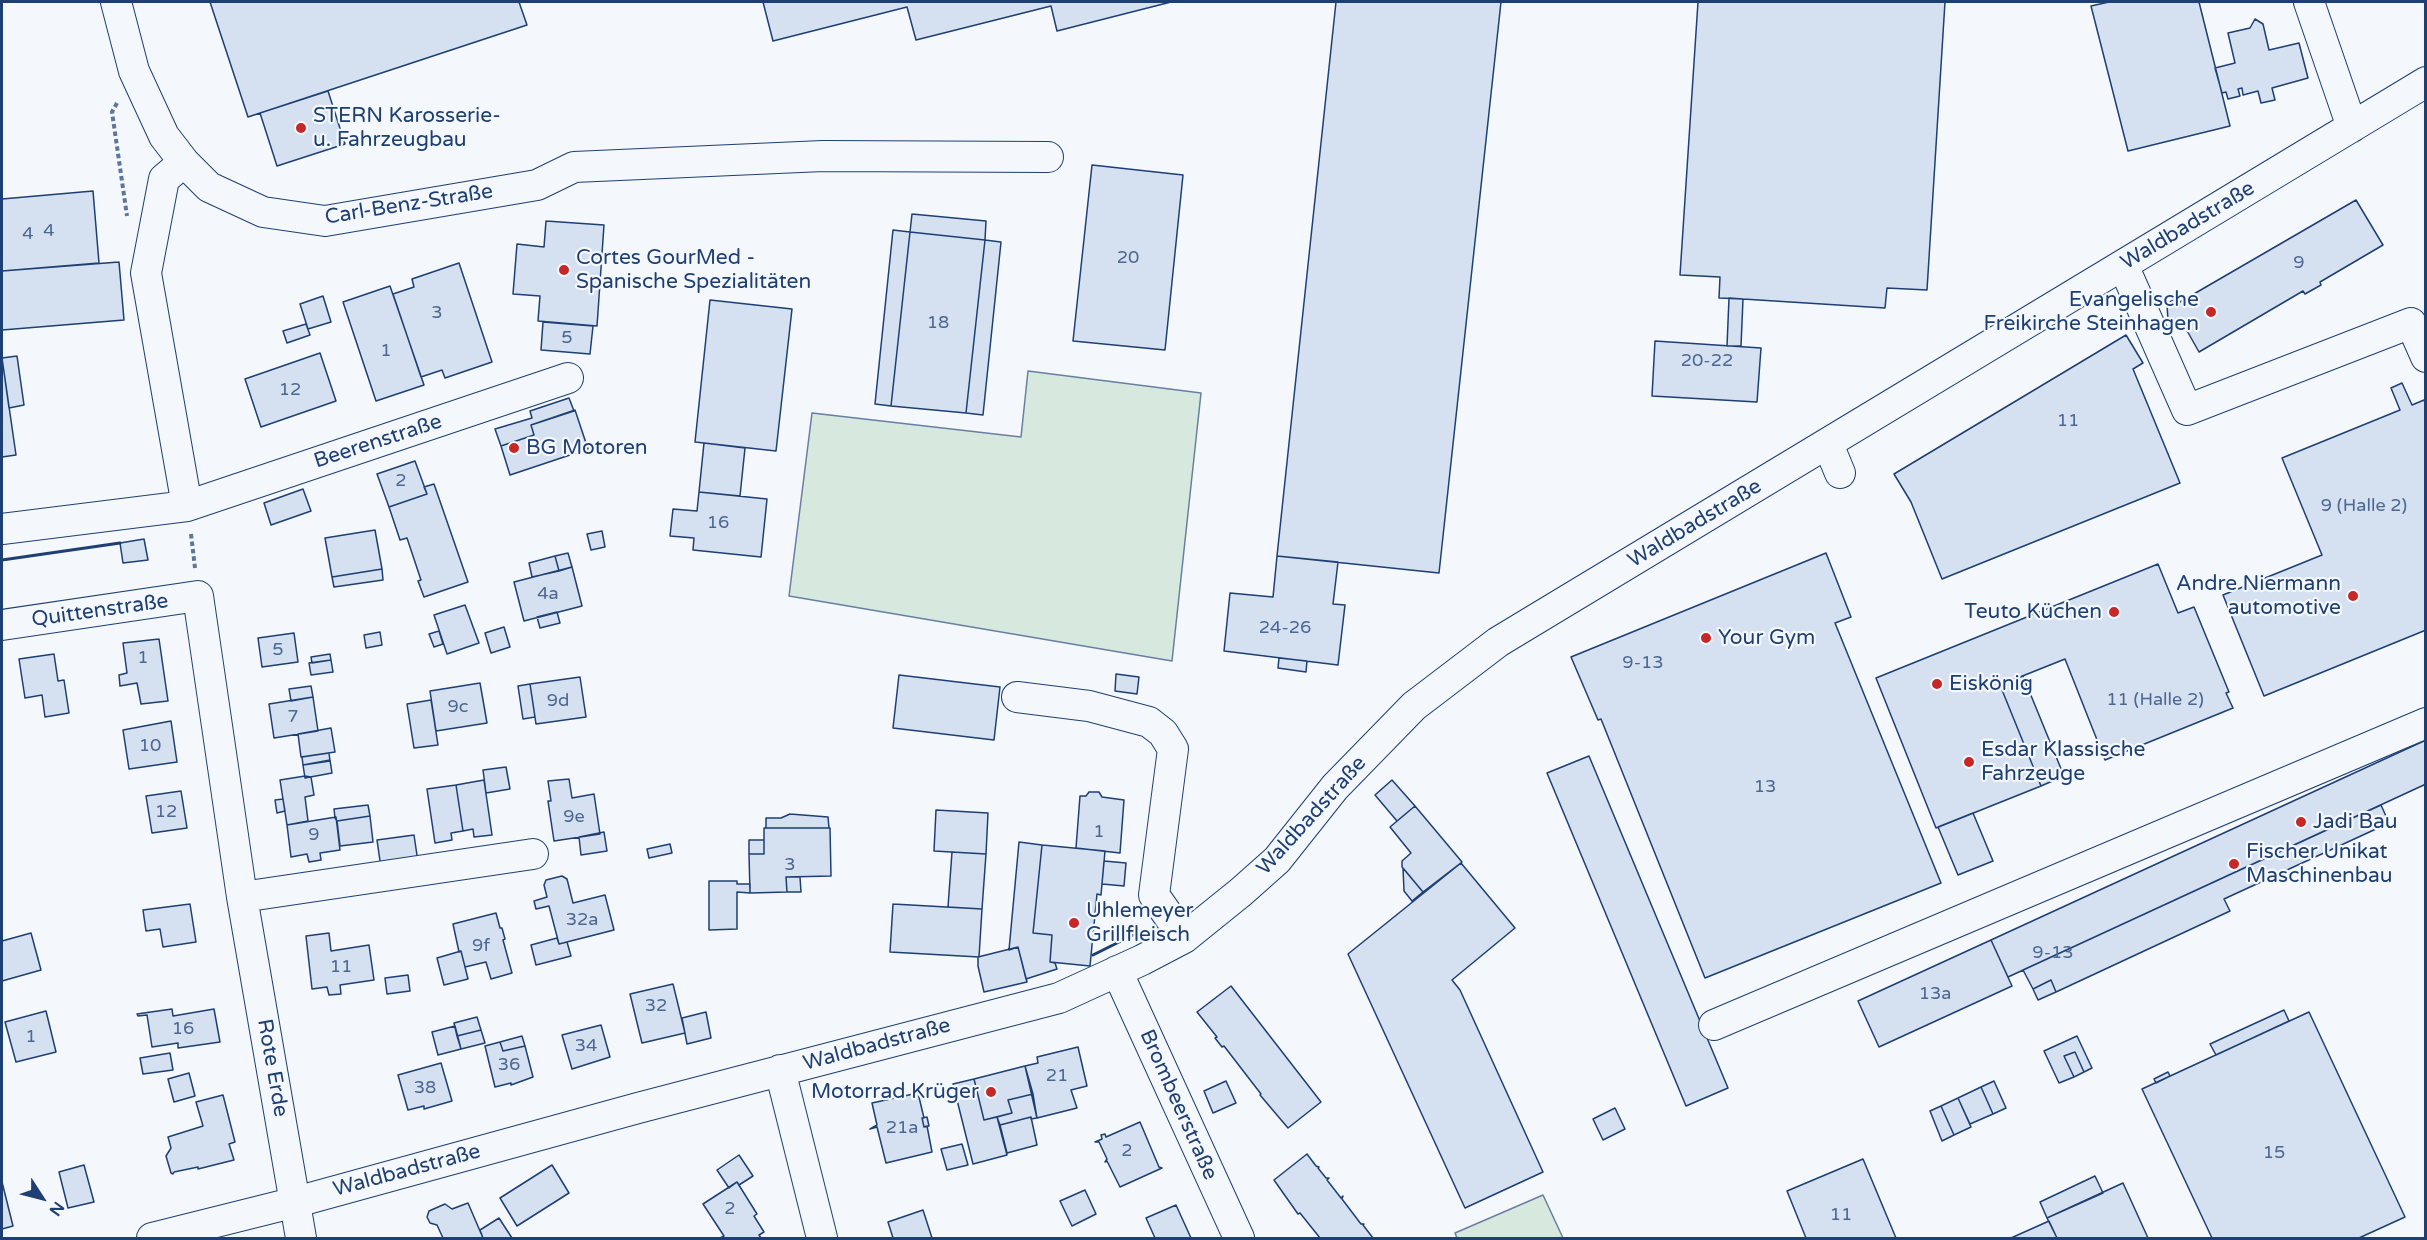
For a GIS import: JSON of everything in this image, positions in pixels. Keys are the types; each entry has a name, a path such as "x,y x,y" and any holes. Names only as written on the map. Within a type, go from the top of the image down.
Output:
{"street":[{"name":"Carl-Benz-Straße","path":"116,2 134,71 164,136 184,162 209,187 263,212 325,221 537,185 574,167 823,156 1048,157"},
{"path":"2309,2 2352,127"},
{"name":"Waldbadstraße","path":"152,1239 780,1070 1059,998 1184,938 1224,907 1277,860 1335,787 1414,706 1498,642 2426,82"},
{"path":"184,162 164,179 146,273 187,506"},
{"path":"2122,265 2187,410 2411,323 2426,357"},
{"name":"Beerenstraße","path":"2,529 187,506 568,378"},
{"path":"1828,444 1839,474"},
{"name":"Quittenstraße","path":"2,625 198,597"},
{"name":"Rote Erde","path":"198,597 242,897 301,1239"},
{"path":"1017,697 1089,706 1149,722 1163,733 1173,749 1154,895 1184,938"},
{"path":"1714,1025 2426,723"},
{"path":"242,897 533,854"},
{"name":"Brombeerstraße","path":"1118,971 1239,1239"},
{"path":"780,1070 822,1239"}],"path":[{"path":"128,225 112,112 134,71"},
{"path":"187,506 198,597"}],"shaded area":[{"path":"1028,371 1201,393 1172,661 789,596 812,413 1021,437"},
{"path":"1543,1195 1563,1238 1457,1238 1455,1233"}],"building":[{"path":"210,2 519,2 527,25 248,117"},
{"path":"763,2 1171,2 1057,31 1051,6 916,40 907,7 773,41"},
{"path":"1336,2 1501,2 1439,573 1277,556"},
{"path":"1698,2 1945,2 1927,290 1887,288 1885,308 1719,298 1720,277 1680,275"},
{"path":"2109,2 2199,2 2230,126 2128,151 2091,6"},
{"path":"2255,19 2263,24 2269,50 2299,43 2308,78 2272,88 2275,100 2261,103 2258,91 2243,95 2242,88 2238,89 2240,96 2228,99 2226,92 2222,93 2215,68 2235,63 2228,33 2250,28"},
{"path":"328,91 345,144 277,166 260,113"},
{"path":"1092,165 1183,175 1165,350 1073,341"},
{"path":"93,191 99,263 2,271 2,199"},
{"path":"2356,200 2383,245 2320,282 2321,285 2305,294 2303,291 2199,352 2181,320 2168,321 2167,304 2177,297 2180,302"},
{"path":"912,214 986,221 985,240 910,232"},
{"path":"546,221 604,225 597,326 538,321 540,296 513,294 517,244 544,247"},
{"path":"893,230 910,232 891,406 875,404"},
{"path":"910,232 985,240 966,413 891,406"},
{"path":"985,240 1001,242 983,415 966,413"},
{"path":"119,262 124,320 2,330 2,271"},
{"path":"459,263 492,362 445,378 442,370 421,377 393,294 414,287 412,279"},
{"path":"390,286 424,385 376,401 343,302"},
{"path":"323,296 331,322 308,329 300,304"},
{"path":"1729,298 1743,299 1741,346 1727,346"},
{"path":"710,300 792,309 776,451 695,442"},
{"path":"543,322 593,326 590,354 541,350"},
{"path":"306,324 310,335 287,343 283,331"},
{"path":"2126,335 2143,363 2133,369 2180,483 1942,579 1911,502 1894,474"},
{"path":"1655,341 1761,348 1757,402 1652,396"},
{"path":"320,353 336,401 261,427 245,379"},
{"path":"17,356 24,405 9,408 2,358"},
{"path":"2,358 16,455 2,457"},
{"path":"2402,383 2412,405 2424,400 2426,405 2426,630 2264,696 2223,595 2322,555 2282,458 2400,410 2391,388"},
{"path":"569,398 574,411 531,425 534,435 501,446 495,429 532,418 530,411"},
{"path":"575,410 588,449 510,475 501,446 534,435 531,425"},
{"path":"704,443 745,448 740,496 699,492"},
{"path":"415,461 427,494 389,507 377,474"},
{"path":"434,484 468,582 424,597 418,581 421,580 407,538 400,540 389,507 427,494 424,487"},
{"path":"303,489 311,511 271,525 264,503"},
{"path":"699,492 767,499 761,557 693,550 694,538 670,536 673,509 697,511"},
{"path":"375,530 382,569 332,577 325,538"},
{"path":"602,531 605,547 591,550 587,534"},
{"path":"144,539 148,560 123,563 120,543"},
{"path":"568,553 572,567 559,571 555,556"},
{"path":"1826,553 1851,617 1835,623 1941,883 1705,978 1601,719 1598,720 1571,657"},
{"path":"555,556 559,571 532,577 529,563"},
{"path":"1277,556 1338,562 1333,604 1345,605 1338,665 1224,651 1230,593 1273,597"},
{"path":"2158,564 2178,613 2194,607 2229,692 2226,693 2233,708 2105,760 2065,659 2000,685 2041,786 1936,828 1876,678"},
{"path":"572,567 582,606 524,621 514,582"},
{"path":"382,569 383,580 334,587 332,577"},
{"path":"465,605 479,643 447,654 434,615"},
{"path":"557,612 560,623 540,628 537,617"},
{"path":"504,627 510,647 491,653 485,633"},
{"path":"439,631 443,644 434,647 429,634"},
{"path":"380,632 382,645 366,648 364,635"},
{"path":"294,633 298,662 262,667 258,638"},
{"path":"159,639 168,701 141,704 137,683 120,686 119,675 127,673 123,643"},
{"path":"54,654 58,681 64,680 69,713 45,717 42,695 25,698 19,659"},
{"path":"330,654 331,660 312,663 311,657"},
{"path":"1279,658 1307,661 1306,672 1278,668"},
{"path":"331,660 333,672 311,675 309,663"},
{"path":"1116,674 1139,677 1137,694 1115,691"},
{"path":"899,675 1000,687 994,740 893,728"},
{"path":"2023,676 2064,776 2041,786 2000,685"},
{"path":"580,677 586,717 536,724 530,684"},
{"path":"480,683 487,723 436,731 430,691"},
{"path":"530,684 535,717 523,719 518,686"},
{"path":"311,686 313,697 291,701 289,689"},
{"path":"313,697 318,731 274,738 269,704"},
{"path":"431,700 438,745 414,748 407,704"},
{"path":"171,721 177,762 129,769 123,730"},
{"path":"331,728 335,752 301,757 298,734"},
{"path":"2426,740 2426,784 2008,977 1991,940"},
{"path":"329,753 330,761 303,765 302,757"},
{"path":"1589,756 1728,1088 1686,1106 1547,773"},
{"path":"330,760 332,773 305,778 303,765"},
{"path":"506,767 510,789 486,793 483,770"},
{"path":"311,777 314,795 305,797 308,821 287,825 280,780"},
{"path":"569,779 572,798 594,794 600,834 554,841 548,801 551,801 548,781"},
{"path":"484,780 492,835 474,837 473,829 463,831 456,785"},
{"path":"1392,780 1415,806 1397,821 1375,795"},
{"path":"456,785 463,831 451,833 452,840 435,843 427,789"},
{"path":"181,791 187,828 152,833 146,796"},
{"path":"1089,792 1099,792 1102,797 1124,800 1120,853 1076,848 1080,796 1086,796"},
{"path":"283,799 285,811 277,813 275,800"},
{"path":"368,805 370,816 337,821 335,818 334,809"},
{"path":"2381,805 2389,823 2224,899 2230,911 2056,992 2051,980 2033,989 2023,970"},
{"path":"1415,806 1462,862 1423,892 1402,867 1402,861 1411,853 1390,827"},
{"path":"936,810 988,813 986,854 934,851"},
{"path":"1973,813 1993,861 1958,875 1938,827"},
{"path":"790,814 828,817 829,828 766,828 766,818 781,818"},
{"path":"370,816 373,842 340,846 337,821"},
{"path":"336,817 340,850 320,853 321,860 309,862 307,854 291,857 287,825"},
{"path":"764,828 830,828 831,876 786,877 787,892 750,893 749,854 764,854"},
{"path":"604,832 607,851 581,855 579,837"},
{"path":"414,835 418,862 381,868 377,840"},
{"path":"749,840 764,840 764,854 749,854"},
{"path":"1019,842 1042,845 1033,933 1052,935 1050,962 1055,963 1057,969 1026,979 1018,947 1009,950"},
{"path":"670,844 672,853 649,858 647,849"},
{"path":"1042,845 1105,851 1101,895 1097,894 1090,966 1050,962 1052,935 1033,933"},
{"path":"952,852 986,854 982,909 948,907"},
{"path":"1104,861 1126,863 1124,886 1102,884"},
{"path":"1461,863 1515,928 1452,980 1460,990 1543,1172 1465,1208 1348,954"},
{"path":"1403,868 1423,892 1412,901 1404,891"},
{"path":"562,876 567,879 573,903 605,895 614,930 559,944 549,906 536,909 534,901 547,897 544,885 546,880"},
{"path":"786,877 800,877 801,892 787,892"},
{"path":"709,881 737,881 737,884 750,884 750,893 737,892 737,929 709,930"},
{"path":"190,904 196,942 163,947 160,929 146,931 143,910"},
{"path":"893,904 982,909 979,957 890,952"},
{"path":"496,913 505,939 503,940 512,973 491,979 486,962 465,967 453,924"},
{"path":"31,933 41,970 2,981 2,941"},
{"path":"329,933 331,951 369,945 374,980 340,985 341,994 329,995 327,987 312,989 306,936"},
{"path":"557,938 559,944 567,942 571,956 536,965 531,945"},
{"path":"1991,940 2012,986 1879,1047 1858,1001"},
{"path":"1018,947 1027,982 984,992 978,957"},
{"path":"461,951 468,979 444,985 437,958"},
{"path":"408,975 410,991 387,994 385,978"},
{"path":"2051,980 2056,992 2038,1000 2033,989"},
{"path":"673,984 685,1033 642,1043 630,994"},
{"path":"1231,986 1321,1102 1288,1128 1224,1046 1222,1047 1197,1012"},
{"path":"172,1009 173,1016 214,1009 220,1042 178,1048 178,1043 152,1047 147,1015 138,1016 137,1014"},
{"path":"2284,1010 2289,1021 2216,1055 2210,1044"},
{"path":"46,1011 56,1052 16,1062 5,1022"},
{"path":"706,1012 711,1038 687,1044 682,1018"},
{"path":"2309,1012 2405,1217 2359,1238 2212,1238 2142,1089"},
{"path":"477,1017 481,1030 457,1036 454,1023"},
{"path":"601,1025 610,1057 572,1069 562,1035"},
{"path":"455,1026 461,1049 438,1055 432,1032"},
{"path":"481,1030 485,1043 461,1049 457,1036"},
{"path":"522,1036 525,1046 503,1051 500,1042"},
{"path":"2077,1036 2092,1068 2084,1072 2075,1052 2064,1056 2074,1077 2059,1083 2044,1051"},
{"path":"500,1042 503,1051 525,1046 533,1077 511,1085 511,1083 495,1087 485,1046"},
{"path":"1078,1047 1087,1086 1071,1090 1077,1108 1037,1118 1025,1066 1038,1063 1037,1057"},
{"path":"2075,1052 2084,1072 2074,1077 2064,1056"},
{"path":"170,1053 173,1070 143,1074 140,1058"},
{"path":"441,1063 452,1101 424,1109 424,1106 408,1110 398,1075"},
{"path":"1025,1066 1033,1094 1008,1100 1012,1113 984,1120 974,1079"},
{"path":"2168,1072 2170,1076 2156,1083 2154,1079"},
{"path":"189,1073 195,1096 174,1102 168,1079"},
{"path":"974,1079 984,1120 997,1117 1007,1155 973,1164 953,1084"},
{"path":"1226,1081 1236,1103 1213,1113 1204,1091"},
{"path":"1994,1081 2006,1108 1993,1114 1981,1087"},
{"path":"1981,1087 1993,1114 1970,1124 1958,1098"},
{"path":"918,1093 924,1127 927,1126 932,1152 886,1163 877,1127 870,1129 877,1125 872,1103"},
{"path":"1033,1094 1037,1118 1031,1119 1031,1117 1000,1125 997,1117 1012,1113 1008,1100"},
{"path":"223,1095 235,1142 229,1144 234,1160 171,1173 166,1156 171,1148 168,1137 203,1126 196,1102"},
{"path":"1958,1098 1971,1127 1954,1135 1941,1106"},
{"path":"1941,1106 1954,1135 1942,1141 1930,1111"},
{"path":"1615,1108 1625,1129 1603,1140 1593,1119"},
{"path":"927,1117 929,1126 924,1127 922,1118"},
{"path":"1031,1117 1037,1145 1007,1153 1000,1125"},
{"path":"1140,1122 1159,1167 1162,1168 1120,1187 1107,1161 1105,1162 1107,1159 1099,1142 1095,1142 1102,1139 1101,1135 1105,1134 1106,1137"},
{"path":"962,1144 968,1165 947,1170 941,1149"},
{"path":"1307,1154 1326,1178 1329,1178 1327,1180 1341,1198 1343,1196 1342,1199 1373,1238 1320,1238 1300,1213 1298,1214 1274,1180"},
{"path":"739,1155 753,1176 729,1188 717,1170"},
{"path":"1863,1159 1896,1238 1806,1238 1787,1191"},
{"path":"84,1165 94,1202 68,1208 59,1172"},
{"path":"552,1165 569,1193 517,1226 500,1198"},
{"path":"2095,1176 2103,1193 2047,1218 2040,1202"},
{"path":"2,1182 13,1226 2,1229"},
{"path":"737,1182 757,1214 754,1216 764,1232 759,1235 761,1238 720,1238 724,1236 703,1204"},
{"path":"2123,1183 2148,1238 2057,1238 2047,1218"},
{"path":"1085,1190 1096,1214 1072,1226 1060,1201"},
{"path":"468,1203 483,1238 443,1238 437,1225 430,1223 427,1217 429,1211 445,1204 452,1209"},
{"path":"1176,1205 1191,1238 1155,1238 1146,1218"},
{"path":"923,1210 932,1238 893,1238 888,1222"},
{"path":"499,1218 512,1238 483,1238 480,1230"},
{"path":"2049,1221 2057,1238 2011,1238"}],"wall":[{"path":"2,560 120,543"},
{"path":"1093,955 1143,930"}],"place":[{"name":"STERN Karosserie- u. Fahrzeugbau","path":"301,128"},
{"name":"Cortes GourMed - Spanische Spezialitäten","path":"564,270"},
{"name":"Evangelische Freikirche Steinhagen","path":"2211,312"},
{"name":"BG Motoren","path":"514,448"},
{"name":"Andre Niermann automotive","path":"2353,596"},
{"name":"Teuto Küchen","path":"2114,612"},
{"name":"Your Gym","path":"1706,638"},
{"name":"Eiskönig","path":"1937,684"},
{"name":"Esdar Klassische Fahrzeuge","path":"1969,762"},
{"name":"Jadi Bau","path":"2301,822"},
{"name":"Fischer Unikat Maschinenbau","path":"2234,864"},
{"name":"Uhlemeyer Grillfleisch","path":"1074,923"},
{"name":"Motorrad Krüger","path":"991,1092"}]}
